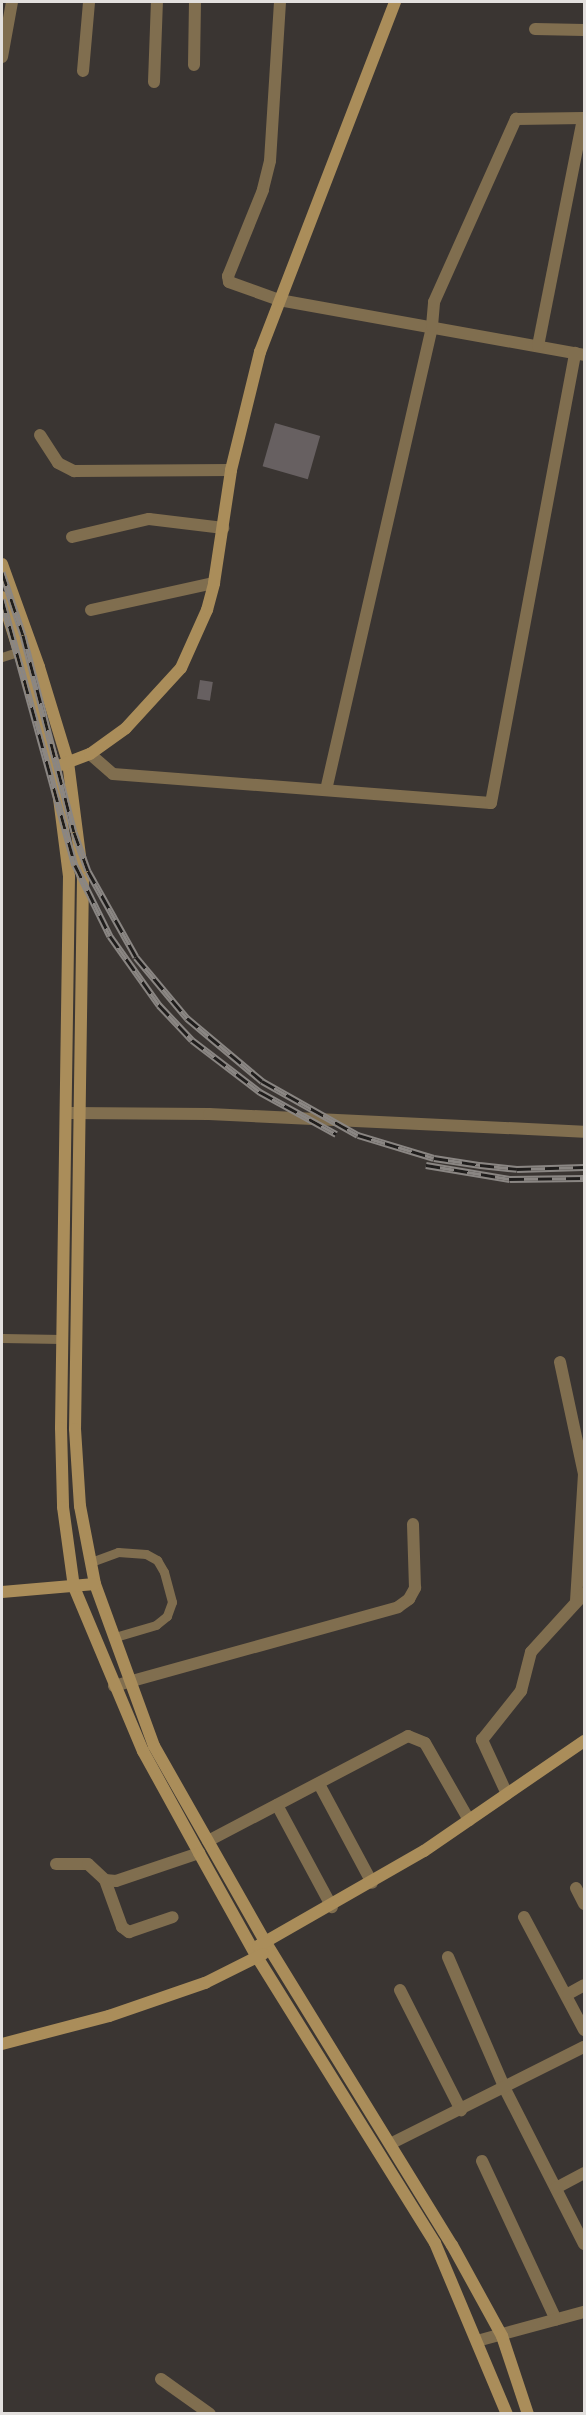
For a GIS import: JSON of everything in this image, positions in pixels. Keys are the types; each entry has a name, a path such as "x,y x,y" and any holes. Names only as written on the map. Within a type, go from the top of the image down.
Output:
{"main road":[{"path":"55,767 90,754 126,728 181,668 207,610 214,583 231,470 251,384 279,300 394,2"},
{"path":"2,564 32,645 68,762 83,879 75,1429 80,1506 95,1584 154,1746 268,1946 392,2143 502,2336 528,2414"},
{"path":"2,597 55,767 69,876 62,1339 63,1507 74,1587 143,1751 199,1853 255,1953 435,2243 507,2414"},
{"path":"63,1309 77,1309"},
{"path":"2,1592 95,1584"},
{"path":"2,2044 109,2016 205,1983 372,1883 585,1741"}],"street":[{"path":"2,57 12,2"},
{"path":"82,71 89,2"},
{"path":"154,82 157,2"},
{"path":"194,65 195,2"},
{"path":"90,754 113,774 491,803 580,354 279,300 234,286 228,279 268,176 280,2"},
{"path":"535,29 585,30"},
{"path":"326,790 432,326 434,302 516,118 584,118 538,346"},
{"path":"40,435 58,463 74,471 231,470"},
{"path":"72,537 149,519 223,528"},
{"path":"91,610 214,583"},
{"path":"65,1113 209,1114 585,1132"},
{"path":"507,1794 482,1740 521,1691 531,1652 580,1598 584,1474 560,1362"},
{"path":"114,1686 131,1679 398,1607 415,1588 413,1524"},
{"path":"208,1841 398,1740 414,1736 425,1743 469,1820"},
{"path":"319,1784 372,1883"},
{"path":"277,1805 332,1907"},
{"path":"105,1880 116,1881 199,1853"},
{"path":"56,1864 88,1864 105,1880 122,1927 129,1932 173,1917"},
{"path":"576,1888 585,1904"},
{"path":"525,1917 568,1994 585,2030"},
{"path":"448,1957 505,2088 585,2244"},
{"path":"568,1994 585,1985"},
{"path":"400,1990 460,2110"},
{"path":"392,2143 585,2047"},
{"path":"482,2161 556,2320"},
{"path":"556,2188 585,2173"},
{"path":"477,2341 585,2312"},
{"path":"161,2379 210,2414"}],"lane":[{"path":"2,657 20,651"},
{"path":"2,1338 62,1339"},
{"path":"91,1562 118,1552 146,1554 157,1560 164,1572 172,1602 167,1616 156,1625 115,1636"}],"building":[{"path":"275,423 320,436 308,479 263,466"},
{"path":"200,680 213,682 210,701 197,699"}],"railway":[{"path":"2,572 23,635 74,832 88,871 136,957 187,1018 262,1081 358,1135 434,1158 480,1165 517,1169 584,1167"},
{"path":"2,599 75,865 110,936 159,1005 192,1040 260,1092 336,1134"},
{"path":"426,1165 510,1179 584,1178"}]}
